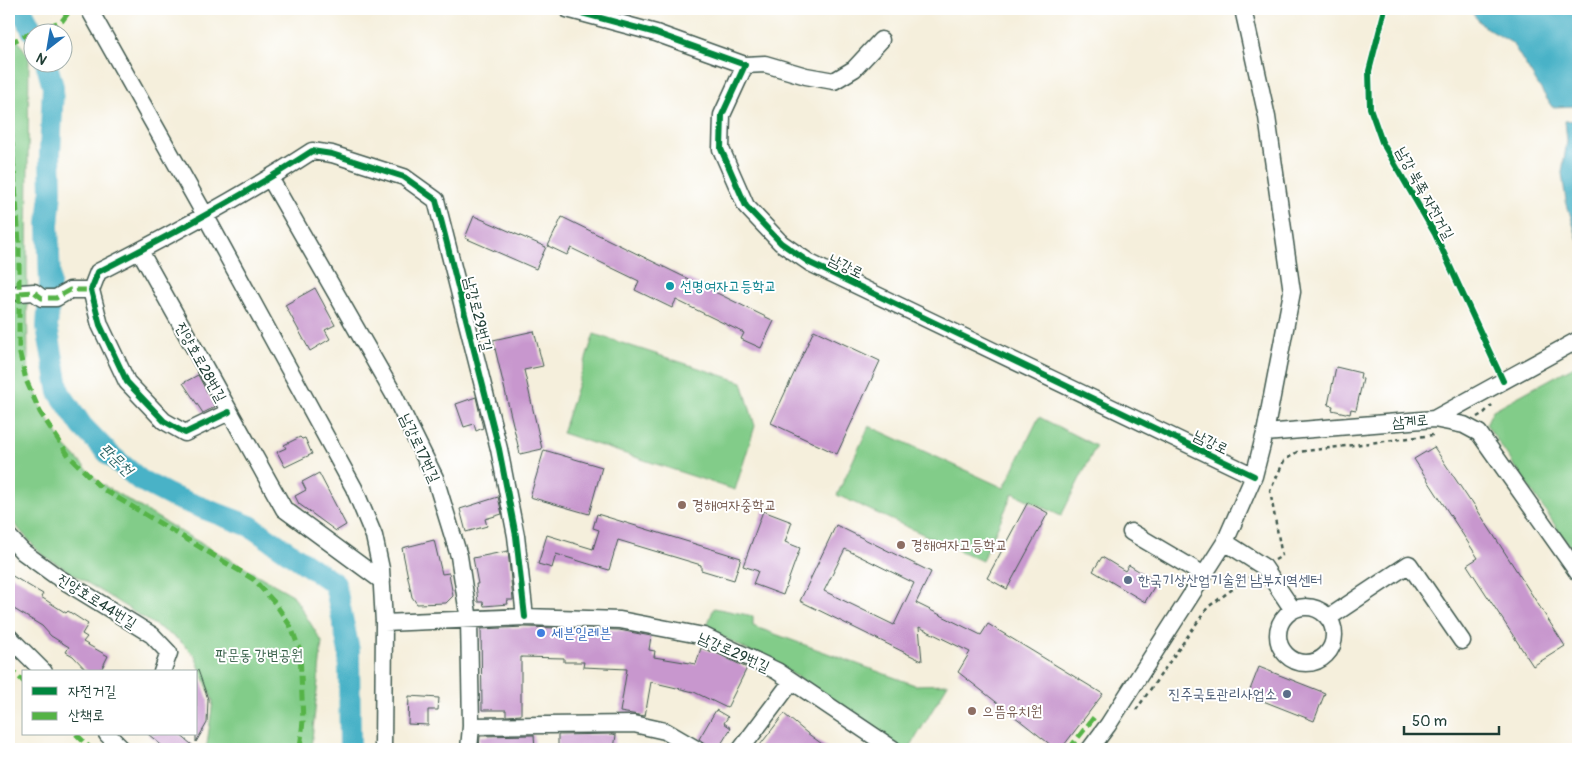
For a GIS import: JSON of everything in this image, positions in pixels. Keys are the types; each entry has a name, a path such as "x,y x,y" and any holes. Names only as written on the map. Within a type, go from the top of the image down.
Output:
{"street":[{"path":"89,9 206,215 354,488 374,536 382,569 384,623 383,749"},
{"path":"567,9 656,33 745,65 765,64 806,76 834,81 854,69 881,40"},
{"path":"1090,749 1108,725 1225,542 1254,476 1264,440 1292,292 1267,117 1243,9"},
{"name":"남강로","path":"745,65 722,115 721,149 746,206 781,243 810,263 1254,476"},
{"name":"남강로29번길","path":"206,215 312,151 332,154 404,177 436,200 500,449 516,536 525,617"},
{"name":"남강로17번길","path":"270,178 394,392 435,478 459,556 469,620 471,726 469,749"},
{"path":"206,215 98,272 91,290 100,325 127,382 164,421 185,433 229,412"},
{"name":"진양호로28번길","path":"140,251 284,508 382,581"},
{"path":"20,293 34,292 42,298 56,298 70,290 91,290"},
{"name":"삼계로","path":"1264,440 1435,427 1578,340"},
{"path":"1435,427 1464,425 1479,432 1578,573"},
{"path":"1131,532 1204,575"},
{"name":"진양호로44번길","path":"9,537 22,552 56,576 152,635 169,653 163,670"},
{"path":"1225,542 1264,567 1292,610"},
{"path":"1328,618 1409,564 1462,641"},
{"path":"1304,607 1313,608 1328,618 1333,627 1332,646 1319,660 1310,663 1291,659 1279,645 1278,627 1282,619 1292,610 1304,607"},
{"name":"남강로29번길","path":"384,623 525,617 620,620 704,636 777,671 893,749"},
{"path":"9,637 42,670"},
{"path":"741,749 792,681"},
{"path":"471,726 634,724 665,731 696,749"}],"path":[{"path":"1464,425 1484,413 1497,399"},
{"path":"1136,710 1208,607 1238,584 1282,556 1270,491 1284,461 1297,452 1435,427"}],"green space":[{"name":"판문동 강변공원","path":"9,27 22,46 22,72 29,72 28,370 43,412 65,446 100,483 190,537 293,595 322,642 311,749 205,749 213,701 195,656 179,640 41,554 9,518"},
{"path":"594,334 742,382 755,426 735,490 562,433"},
{"path":"1578,364 1578,559 1486,424 1493,410"},
{"path":"1039,417 1096,446 1061,516 1013,493 982,561 837,495 869,426 1004,488"},
{"path":"714,608 753,616 753,626 915,685 948,684 909,749 901,749 796,676 706,628"}],"water":[{"path":"1469,9 1578,9 1578,106 1552,107 1512,43 1483,26"},
{"path":"1578,120 1578,240 1566,201 1562,173 1567,141 1565,121"}],"building":[{"path":"474,216 546,247 536,269 465,238"},
{"name":"선명여자고등학교","path":"562,217 774,321 761,348 741,339 744,333 676,300 672,308 635,290 639,281 571,248 567,255 548,246"},
{"path":"315,288 335,325 325,330 330,339 310,351 285,305"},
{"path":"814,330 880,361 837,454 771,423"},
{"path":"534,331 543,366 524,370 542,449 520,454 493,340"},
{"path":"1336,367 1361,373 1360,378 1363,379 1356,410 1351,409 1350,414 1332,410 1333,406 1328,405"},
{"path":"198,375 215,407 203,413 183,383"},
{"path":"476,397 483,428 476,431 474,424 464,427 456,404"},
{"path":"300,437 302,439 305,438 312,454 285,467 277,452 286,448 284,445"},
{"path":"1434,447 1471,500 1565,646 1533,666 1467,565 1478,558 1414,459"},
{"path":"544,450 602,467 589,514 530,497"},
{"path":"319,473 346,525 336,531 299,504 295,496 306,490 302,482"},
{"path":"498,497 502,514 485,519 487,526 466,532 460,509"},
{"path":"1028,502 1048,513 1007,589 987,578"},
{"path":"763,511 792,522 785,542 800,548 783,595 753,584 758,571 743,566"},
{"name":"경해여자중학교","path":"597,514 741,558 734,580 701,570 701,565 618,540 609,570 556,554 552,568 538,564 547,535 593,549 599,530 593,528"},
{"path":"836,525 931,572 916,603 981,635 988,624 1103,694 1061,749 1056,749 958,672 970,652 919,627 922,661 800,601","holes":["845,549 914,583 894,625 824,591"]},
{"path":"434,540 442,574 449,573 453,596 446,603 417,604 412,597 402,548"},
{"path":"508,551 513,600 507,600 508,604 484,606 483,602 478,602 476,584 478,584 473,558"},
{"name":"한국기상산업기술원 남부지역센터","path":"1102,557 1125,571 1129,565 1150,578 1147,583 1154,587 1145,602 1093,571"},
{"path":"9,574 43,594 41,597 66,613 68,611 88,624 82,634 87,637 83,642 108,656 101,670 86,670 73,656 66,652 69,647 51,636 42,626 9,606"},
{"path":"525,627 619,630 651,636 649,650 655,651 654,657 696,664 701,648 747,668 727,708 694,692 651,682 645,716 620,712 627,669 583,667 584,662 564,662 564,658 521,657 521,715 506,716 506,710 482,710 481,629"},
{"name":"진주국토관리사업소","path":"1259,667 1325,693 1314,721 1248,695"},
{"path":"198,670 208,699 207,723 196,742 196,736 198,736"},
{"path":"409,696 439,698 438,710 428,710 428,725 408,724"},
{"path":"716,710 728,717 724,723 731,728 718,749 713,749 699,739"},
{"path":"784,714 807,733 829,749 757,749"},
{"path":"534,735 535,749 479,749 480,736"},
{"path":"558,735 616,735 614,749 558,749"},
{"path":"150,736 181,736 197,749 166,749"}],"waterway":[{"name":"판문천","path":"21,9 28,22"},
{"name":"판문천","path":"49,72 53,87 50,153 51,192 48,225 50,284 47,327 59,392 82,426 109,454 140,480 171,496 250,526 335,584 349,651 350,749"}],"marked path":[{"path":"59,22 71,9"},
{"path":"9,43 22,37"},
{"path":"9,98 19,243 19,350 26,380 40,412 69,456 101,488 253,579 275,603 291,627 300,651 303,721 300,749"},
{"path":"20,293 34,292 42,298 56,298 70,290 91,290"},
{"path":"9,667 22,680"},
{"path":"1069,749 1095,716"},
{"path":"78,736 91,749"}],"cycle path":[{"path":"567,9 656,33 745,65 722,115 721,149 746,206 781,243 810,263 1254,476"},
{"name":"남강 북쪽 자전거길","path":"1385,9 1369,71 1370,108 1382,142 1435,234 1503,381"},
{"path":"229,412 185,433 164,421 127,382 100,325 91,290 98,272 153,244 260,184 312,151 332,154 404,177 436,200 499,449 516,536 525,617"}],"place":[{"name":"선명여자고등학교","path":"670,286"},
{"name":"경해여자중학교","path":"682,505"},
{"name":"경해여자고등학교","path":"901,545"},
{"name":"한국기상산업기술원 남부지역센터","path":"1128,580"},
{"name":"세븐일레븐","path":"541,633"},
{"name":"진주국토관리사업소","path":"1287,694"},
{"name":"으뜸유치원","path":"972,711"}]}
